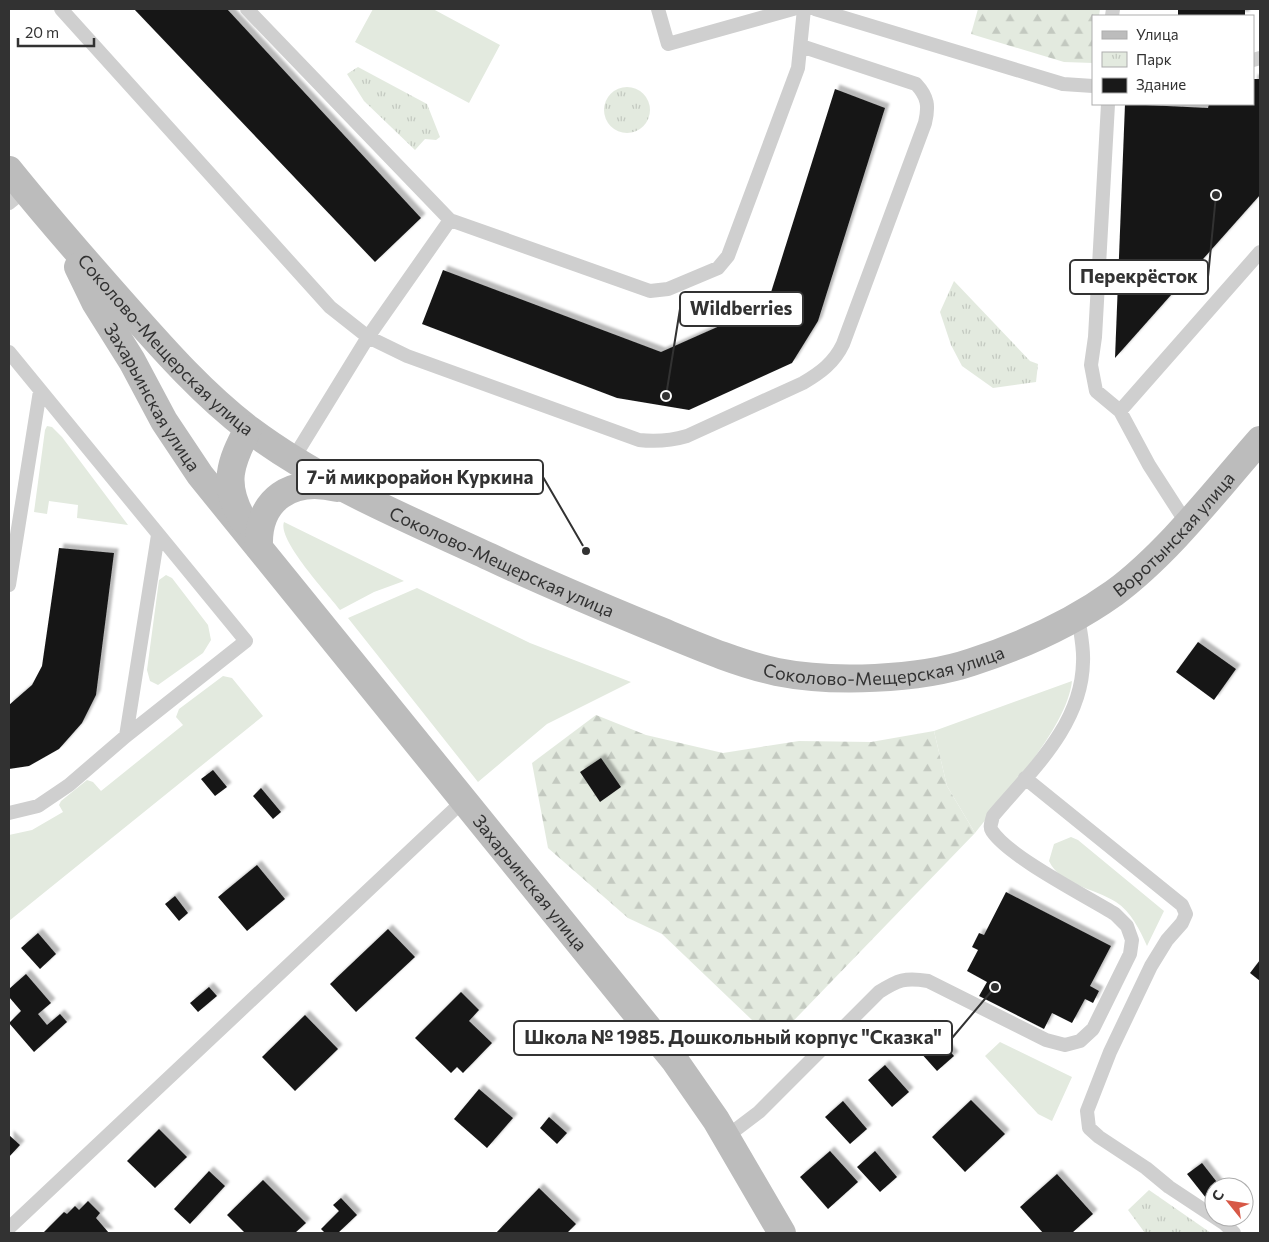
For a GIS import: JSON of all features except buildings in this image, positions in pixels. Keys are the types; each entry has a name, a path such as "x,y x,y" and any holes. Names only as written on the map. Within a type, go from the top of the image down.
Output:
{"street":[{"name":"Соколово-Мещерская улица","path":"14,188 64,236 176,364 248,429 293,459 350,491 565,592 703,649 777,672 841,678 903,677 968,664 1057,627 1078,616"},
{"name":"Захарьинская улица","path":"64,236 95,302 132,362 164,421 219,502 259,547 462,802 675,1060 726,1137 782,1233"},
{"name":"Захарьинская улица","path":"248,429 234,454 230,478 234,504 259,547"},
{"name":"Воротынская улица","path":"1078,616 1116,591 1187,524 1260,440"},
{"path":"259,547 258,528 266,510 283,492 304,485 320,484 350,491"}],"lane":[{"path":"61,9 330,307 368,337 407,356 639,440 654,442 667,442 687,436 820,373 844,344 925,123 928,108 926,95 916,84 801,46"},
{"path":"247,9 450,220 650,291 668,289 718,268 728,256 798,68 804,9"},
{"path":"658,9 668,44 793,9"},
{"path":"815,9 1063,84 1092,86"},
{"path":"1108,105 1095,337 1091,365 1096,391 1120,411 1150,465 1187,524"},
{"path":"293,459 368,337 450,220"},
{"path":"1120,411 1260,252"},
{"path":"9,352 246,641 126,736 69,785 38,806 9,813"},
{"path":"9,585 11,551 40,391"},
{"path":"126,736 158,534"},
{"path":"726,1137 759,1112 879,992 894,982 909,978 928,981 1046,1040 1065,1045 1080,1041 1094,1029 1130,954 1132,940 1127,926 1115,914 1014,853 992,831 990,825 992,816 1061,733 1077,704 1083,662 1078,616"},
{"path":"1025,778 1182,905 1186,914 1182,923 1167,940 1151,966 1110,1052 1087,1111 1089,1128 1098,1138 1146,1168 1169,1187 1225,1224 1234,1233"},
{"path":"9,1228 462,802"}],"green space":[{"path":"373,9 433,9 500,45 469,103 355,42"},
{"path":"978,9 1100,9 1099,15 1092,15 1092,63 1064,62 971,34"},
{"path":"358,67 427,104 440,137 436,140 425,139 415,150 364,101 347,74"},
{"path":"622,87 632,87 646,97 650,110 646,123 640,129 632,133 622,133 608,123 604,115 604,105 614,91"},
{"path":"954,281 1030,361 1038,364 1036,382 993,388 962,366 951,345 940,312"},
{"path":"47,426 52,427 62,437 128,525 77,518 78,505 49,501 47,514 34,512"},
{"path":"284,522 404,581 374,592 340,610 295,554 284,530"},
{"path":"166,575 172,578 208,625 211,640 203,653 158,685 150,681 147,670 159,580"},
{"path":"417,588 530,643 631,682 547,724 478,782 348,618"},
{"path":"223,676 232,678 263,716 9,921 9,835 32,830 63,812 59,805 61,801 87,780 93,782 101,791 183,725 176,717 179,709"},
{"path":"1072,681 1068,699 1047,740 975,833 947,786 934,731"},
{"path":"596,715 646,735 723,753 799,741 871,742 934,731 947,786 975,833 774,1041 662,934 628,918 548,848 532,763"},
{"path":"1071,837 1078,840 1164,911 1147,946 1134,922 1121,906 1107,897 1069,881 1054,869 1049,861 1054,844"},
{"path":"1000,1042 1072,1077 1052,1121 1038,1114 985,1056"},
{"path":"1149,1190 1211,1233 1145,1233 1128,1210"}],"place":[{"name":"Перекрёсток","path":"1216,195"},
{"name":"Wildberries","path":"666,396"},
{"name":"7-й микрорайон Куркина","path":"586,551"},
{"name":"Школа № 1985. Дошкольный корпус \"Сказка\"","path":"995,987"}]}
